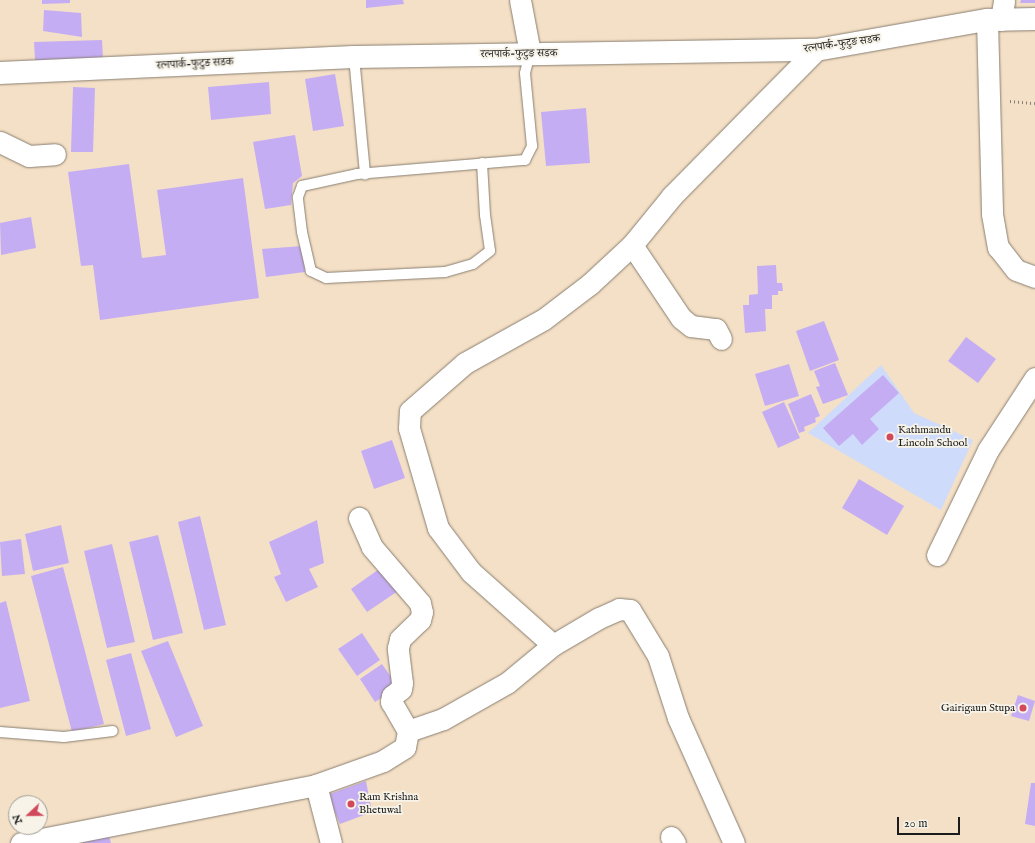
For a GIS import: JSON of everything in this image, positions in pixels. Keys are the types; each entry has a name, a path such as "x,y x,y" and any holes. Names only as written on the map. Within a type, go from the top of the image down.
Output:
{"street":[{"path":"520,0 530,53"},
{"path":"998,13 992,214 998,246 1016,270 1035,277"},
{"name":"रत्नपार्क-फुटुङ सडक","path":"0,74 354,57 530,53 816,50 998,13 1035,19"},
{"path":"553,645 471,572 438,528 409,428 410,412 465,363 544,319 590,284 632,245 672,196 816,50"},
{"path":"0,142 29,156 55,154"},
{"path":"632,245 681,318 691,326 716,329 721,339"},
{"path":"937,555 988,450 1035,378"},
{"path":"21,843 316,785 383,761 405,747 408,731 392,702 392,696 401,689 402,683 398,648 400,639 420,620 422,612 420,603 372,547 359,518"},
{"path":"408,731 443,719 507,683 553,645 599,618 619,609 630,610 658,656 678,718 734,843"},
{"path":"316,785 331,843"}],"lane":[{"path":"482,164 485,215 490,251 473,264 445,272 326,278 311,271 302,232 298,197 302,186 365,174 525,160 532,146 525,73 530,53"},
{"path":"354,57 365,174"},
{"path":"0,732 64,737 112,731"}],"shaded area":[{"name":"Kathmandu Lincoln School","path":"881,365 914,413 973,440 941,510 808,433"}],"building":[{"path":"42,0 70,0 70,3 42,4"},
{"path":"366,0 403,0 404,4 366,8"},
{"path":"1021,0 1035,0 1035,3 1020,3"},
{"path":"44,10 81,13 82,37 43,31"},
{"path":"102,40 103,59 35,61 34,42"},
{"path":"335,74 344,126 313,131 305,79"},
{"path":"269,82 271,114 211,120 208,87"},
{"path":"73,87 95,88 93,152 71,152"},
{"path":"586,108 590,163 546,166 541,112"},
{"path":"295,135 302,176 293,183 291,205 265,209 253,142"},
{"path":"129,164 142,258 166,255 157,190 243,178 259,298 100,320 93,265 81,266 68,172"},
{"path":"31,217 36,248 1,255 0,223"},
{"path":"302,246 305,272 266,277 262,249"},
{"path":"776,265 777,283 782,283 783,291 778,291 778,295 772,295 772,309 765,309 766,331 745,333 743,305 749,305 749,295 758,294 757,266"},
{"path":"824,321 839,360 810,371 796,331"},
{"path":"966,337 996,359 978,383 948,361"},
{"path":"835,363 848,395 823,404 816,387 820,386 814,371"},
{"path":"789,364 799,396 765,406 755,374"},
{"path":"883,375 899,393 870,419 879,429 862,445 853,434 839,446 823,428"},
{"path":"811,394 820,416 815,418 816,422 804,427 805,431 799,433 788,404"},
{"path":"784,402 800,438 778,448 762,412"},
{"path":"392,440 405,478 374,489 361,451"},
{"path":"859,479 904,506 887,535 842,508"},
{"path":"200,516 226,625 204,630 178,522"},
{"path":"317,520 324,563 309,569 318,587 286,602 274,577 281,574 269,542"},
{"path":"61,525 69,563 33,571 25,534"},
{"path":"158,535 183,633 153,640 129,542"},
{"path":"21,539 25,574 2,576 0,542"},
{"path":"112,544 135,642 107,648 84,551"},
{"path":"63,567 104,724 72,732 31,576"},
{"path":"382,567 398,591 367,612 351,589"},
{"path":"6,601 30,701 0,708 0,603"},
{"path":"362,633 380,660 357,676 338,649"},
{"path":"168,641 203,726 176,737 141,651"},
{"path":"131,653 151,729 126,736 106,660"},
{"path":"382,664 398,687 375,702 360,679"},
{"name":"Gairigaun Stupa","path":"1018,695 1035,701 1029,721 1011,716"},
{"name":"Ram Krishna Bhetuwal","path":"366,781 372,812 340,824 327,795"},
{"path":"1031,783 1035,783 1035,826 1025,824"},
{"path":"109,836 111,843 83,843 83,842"}],"place":[{"name":"Kathmandu Lincoln School","path":"890,437"},
{"name":"Gairigaun Stupa","path":"1023,708"},
{"name":"Ram Krishna Bhetuwal","path":"351,804"}]}
